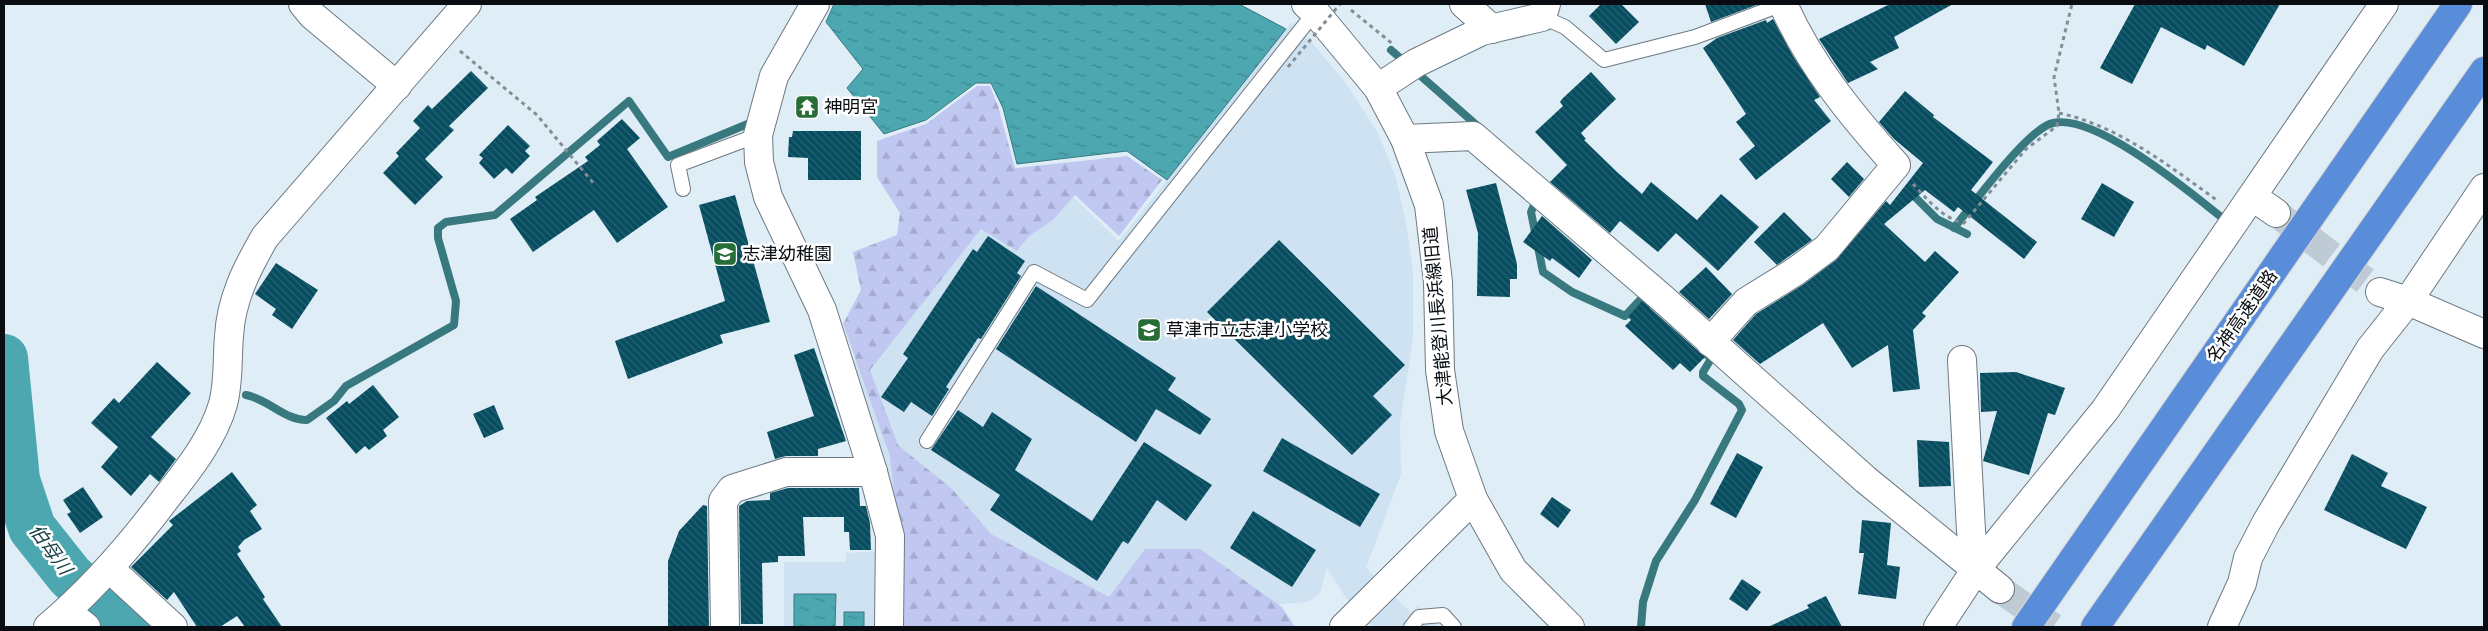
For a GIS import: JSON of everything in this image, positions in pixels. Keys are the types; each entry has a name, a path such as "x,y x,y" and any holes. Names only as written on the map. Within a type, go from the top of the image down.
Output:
{"highway":[{"name":"名神高速道路","path":"2026,627 2458,4"},
{"path":"2095,627 2484,71"}],"street":[{"path":"303,4 312,15 397,86"},
{"path":"67,622 187,472 209,437 222,404 227,376 229,334 236,294 250,263 265,237 467,4"},
{"path":"815,4 774,76 758,135 759,162 768,197 822,310 874,472 890,536 888,627"},
{"path":"1464,4 1492,29"},
{"path":"1710,342 1732,315 1746,302 1796,271 1827,248 1896,166 1853,118 1810,54 1783,4"},
{"path":"1938,627 1976,569 2105,410 2384,4"},
{"name":"大津能登川長浜線旧道","path":"1320,6 1378,88 1406,139 1429,205 1438,282 1440,370 1449,431 1473,499 1513,570 1570,627"},
{"path":"1378,88 1416,63 1492,29 1544,11"},
{"path":"1406,139 1473,136 1866,480 2000,589"},
{"path":"2222,627 2242,583 2248,558 2266,523 2370,349 2408,301 2484,188"},
{"path":"2246,207 2276,213"},
{"path":"2380,292 2408,301 2484,334"},
{"path":"1962,360 1971,531 1976,569"},
{"path":"725,627 723,501 732,489 786,472 874,472"},
{"path":"1344,627 1473,499"},
{"path":"110,569 173,627"}],"lane":[{"path":"1544,11 1565,26 1598,57 1604,60 1695,37 1783,4"},
{"path":"927,441 1034,272 1087,300 1320,6"},
{"path":"683,189 678,166 758,135"},
{"path":"1411,627 1419,617 1443,615 1454,627"}],"path":[{"path":"1896,166 1928,201 1954,221 1964,223 2026,149 2057,126 2059,113 2054,77 2072,4"},
{"path":"1288,67 1320,6"},
{"path":"1350,9 1377,30"},
{"path":"441,35 537,115 594,184"},
{"path":"2059,113 2091,122 2155,155 2246,207"}],"shaded area":[{"name":"草津市立志津小学校","path":"1291,23 1314,45 1345,82 1378,133 1396,178 1407,228 1413,273 1413,338 1400,423 1401,474 1366,568 1411,613 1418,606 1438,627 1372,627 1346,598 1327,568 1320,593 1307,602 1159,613 899,567 890,627 784,627 784,562 846,562 846,553 908,549 853,361 894,322 941,228 1058,182 1119,241"}],"green space":[{"path":"977,86 990,86 998,106 1015,168 1127,156 1162,180 1119,236 1075,195 1053,220 1029,236 1017,251 981,229 870,370 898,445 952,489 991,534 1109,597 1145,549 1200,549 1282,607 1295,627 902,627 904,586 890,456 843,324 861,290 853,252 897,235 900,213 877,177 877,141 926,124"}],"water":[{"path":"834,4 1239,4 1286,29 1167,180 1127,151 1017,164 1003,108 991,83 976,83 926,120 884,134 847,88 863,69 826,22"},
{"path":"794,594 836,594 835,627 794,627"},
{"path":"844,612 864,612 864,627 844,627"}],"building":[{"path":"1601,4 1621,4 1639,22 1616,44 1589,16"},
{"path":"1705,4 1759,4 1711,22"},
{"path":"1890,4 1953,4 1894,37 1899,48 1870,62 1878,69 1848,83 1819,39"},
{"path":"2135,4 2280,4 2244,66 2207,45 2205,50 2161,27 2132,84 2100,68"},
{"path":"1773,19 1793,56 1820,97 1814,100 1831,121 1756,180 1739,159 1755,146 1736,122 1746,114 1703,48 1717,38 1766,20 1767,23"},
{"path":"471,71 488,88 449,126 454,130 425,159 443,177 415,205 383,173 399,156 396,153 420,128 413,121 428,105 432,109"},
{"path":"1591,72 1616,99 1581,133 1586,139 1584,140 1618,173 1642,194 1651,182 1697,220 1721,194 1759,227 1718,271 1676,233 1658,252 1620,221 1610,233 1550,182 1567,165 1535,132 1563,106 1560,102 1562,99"},
{"path":"1905,91 1934,115 1933,117 1993,162 1971,190 2037,242 2024,259 1958,207 1954,212 1925,190 1884,224 1925,262 1935,251 1959,272 1922,313 1926,316 1913,330 1920,389 1893,392 1888,345 1852,368 1823,323 1760,364 1733,340 1756,314 1804,284 1836,260 1886,201 1890,205 1923,163 1894,139 1879,122"},
{"path":"622,119 640,138 627,149 668,207 617,243 594,210 533,252 510,219 537,200 535,197 588,161 585,157 600,145 597,141"},
{"path":"508,125 530,146 525,151 530,156 512,174 506,168 494,179 479,163 483,158 479,155"},
{"path":"793,131 861,131 861,180 808,180 808,158 788,157 789,137 792,137"},
{"path":"1847,162 1864,179 1849,197 1831,179"},
{"path":"1496,183 1517,264 1517,279 1510,279 1510,297 1477,296 1478,233 1466,190"},
{"path":"2102,183 2134,202 2114,237 2081,219"},
{"path":"735,195 770,322 720,335 723,343 628,379 615,341 725,301 699,205"},
{"path":"1784,212 1812,240 1777,265 1754,242"},
{"path":"1542,216 1592,260 1579,278 1552,258 1550,261 1523,242"},
{"path":"988,236 1025,261 1017,273 1021,276 981,339 978,338 946,387 949,389 932,416 911,402 904,412 881,397 908,358 903,354 973,249 977,252"},
{"path":"1279,240 1405,365 1373,396 1392,415 1352,455 1207,312"},
{"path":"276,263 318,290 292,329 272,315 276,309 255,294"},
{"path":"1706,267 1732,294 1709,319 1679,292"},
{"path":"1036,286 1176,378 1168,390 1211,419 1200,435 1156,409 1136,442 996,349"},
{"path":"1642,301 1705,357 1690,372 1680,363 1673,370 1625,326 1631,320 1628,317"},
{"path":"814,348 846,441 818,449 818,456 786,456 775,459 767,432 814,416 794,355"},
{"path":"157,362 191,393 151,437 176,459 159,482 150,474 131,496 101,467 118,447 91,423 114,398 119,403"},
{"path":"2016,372 2065,388 2055,415 2048,413 2029,475 1983,461 1997,411 1981,412 1980,373"},
{"path":"373,385 399,417 383,430 387,436 369,450 365,446 356,454 326,418 347,401 349,404"},
{"path":"494,405 504,429 484,438 473,414"},
{"path":"958,410 983,427 992,412 1032,439 1015,470 1092,521 1144,442 1212,485 1186,521 1157,500 1128,544 1123,541 1097,581 990,510 1000,495 931,450"},
{"path":"1282,438 1380,494 1360,527 1263,471"},
{"path":"1917,440 1949,442 1951,486 1919,487"},
{"path":"1737,453 1763,467 1736,518 1710,504"},
{"path":"2352,454 2388,473 2381,486 2427,507 2406,549 2324,510"},
{"path":"232,472 257,505 250,511 262,529 244,540 238,547 241,551 237,554 282,627 245,627 237,616 220,627 197,627 174,592 167,600 131,567 173,525 169,521"},
{"path":"83,487 103,517 80,533 67,514 71,512 63,500"},
{"path":"788,488 859,488 860,506 866,506 870,523 871,550 850,550 849,532 844,532 844,517 803,517 805,556 778,556 778,562 762,563 763,624 741,624 739,506 747,501 770,500 770,493"},
{"path":"1552,497 1571,510 1558,528 1540,514"},
{"path":"703,505 707,506 709,627 668,627 668,561 679,531"},
{"path":"1253,511 1316,550 1292,587 1230,548"},
{"path":"1862,520 1891,523 1887,565 1900,567 1896,599 1858,594 1864,553 1859,553"},
{"path":"1742,579 1761,592 1747,611 1729,599"},
{"path":"1826,596 1842,627 1768,627 1809,608 1807,605"}],"waterway":[{"path":"1391,50 1406,63"},
{"path":"1414,70 1481,129"},
{"path":"246,395 254,397 291,417 307,420 334,401 346,386 454,325 456,301 438,238 438,228 446,222 495,215 629,101 668,157 750,123"},
{"path":"1954,228 2015,153 2042,128 2053,123 2071,123 2116,141 2164,173 2220,216"},
{"path":"1909,191 1937,219 1967,234"},
{"path":"1537,198 1531,212 1543,272 1572,292 1625,316 1642,298 1649,304"},
{"path":"1641,627 1643,602 1656,561 1695,500 1742,410 1739,404 1703,376 1703,372 1711,359 1705,353"},
{"name":"伯母川","path":"4,358 16,480 32,528 70,576 127,627"}],"tunnel":[{"path":"2276,213 2380,292"},
{"path":"2000,589 2053,627"}],"place":[{"name":"神明宮","path":"807,107"},
{"name":"志津幼稚園","path":"725,254"},
{"name":"草津市立志津小学校","path":"1149,330"}]}
